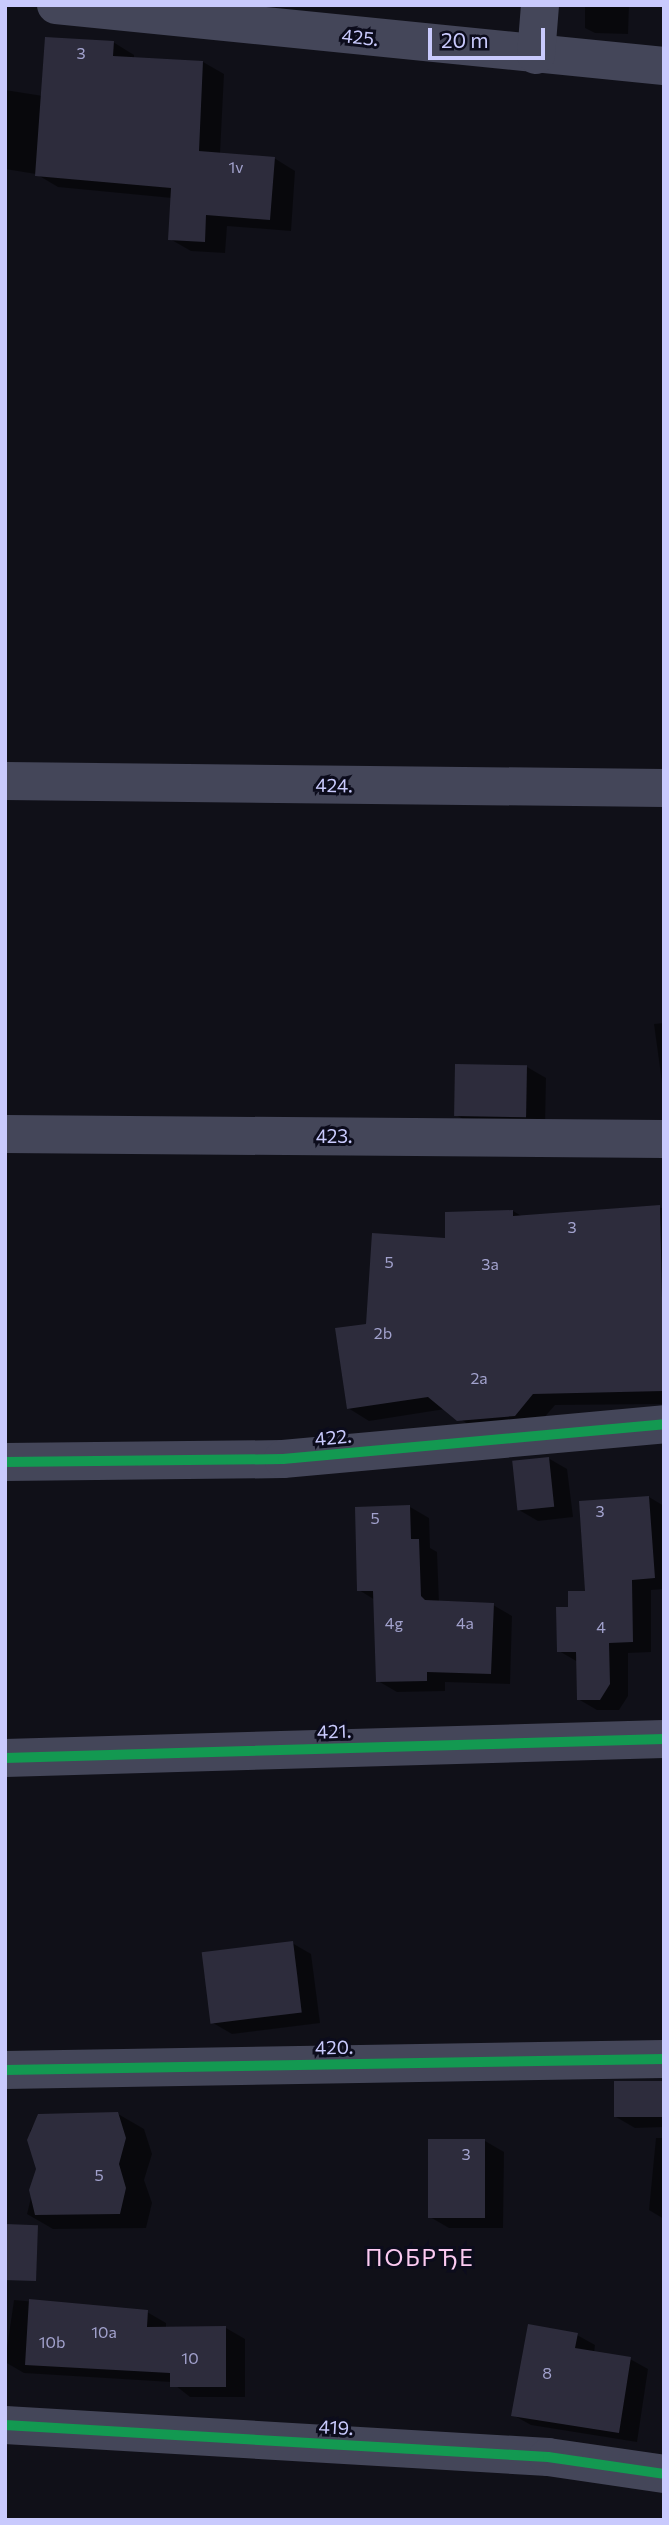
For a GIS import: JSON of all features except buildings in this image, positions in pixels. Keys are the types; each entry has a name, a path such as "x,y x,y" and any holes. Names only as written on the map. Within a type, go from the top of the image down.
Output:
{"street":[{"name":"425.","path":"56,5 306,18 536,55 664,66"},
{"path":"536,55 540,5"},
{"name":"424.","path":"5,781 664,788"},
{"name":"423.","path":"5,1134 664,1139"},
{"name":"422.","path":"5,1462 283,1459 664,1424"},
{"name":"421.","path":"5,1758 664,1740"},
{"name":"420.","path":"5,2070 664,2059"},
{"name":"419.","path":"5,2425 548,2457 664,2474"}],"cycle path":[{"path":"5,1462 283,1459 664,1424"},
{"path":"5,1758 664,1739"},
{"path":"5,2070 664,2059"},
{"path":"5,2425 548,2457 664,2474"}],"district":[{"name":"ПОБРЂЕ","path":"420,2257"}]}
